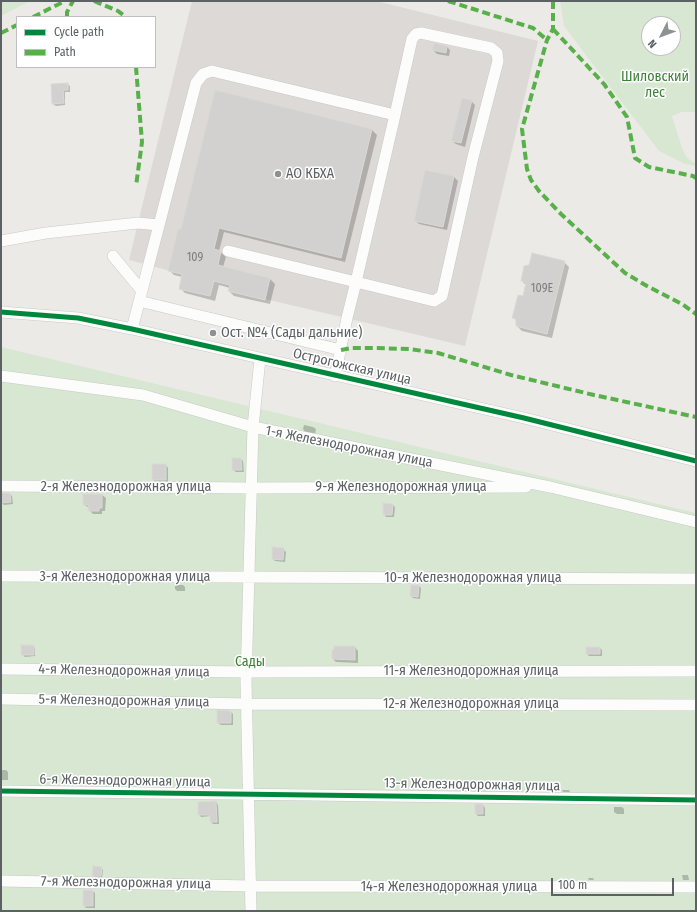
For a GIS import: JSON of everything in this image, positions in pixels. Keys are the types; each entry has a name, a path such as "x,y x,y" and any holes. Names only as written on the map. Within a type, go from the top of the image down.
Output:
{"street":[{"path":"228,251 356,282 434,301 442,296 473,157 498,61 497,53 491,48 421,33 416,34 412,39 356,282 335,376"},
{"path":"132,329 196,82 203,74 212,71 395,115"},
{"path":"1,241 46,233 138,223 159,226"},
{"path":"113,256 140,296 341,350"},
{"name":"Острогожская улица","path":"1,312 78,318 132,329 524,418 696,461"},
{"path":"251,911 246,672 253,428 260,359"},
{"name":"1-я Железнодорожная улица","path":"1,376 143,395 253,428 550,487 696,522"},
{"name":"2-я Железнодорожная улица","path":"1,486 252,488"},
{"name":"9-я Железнодорожная улица","path":"252,488 550,487"},
{"name":"3-я Железнодорожная улица","path":"1,576 249,578"},
{"name":"10-я Железнодорожная улица","path":"249,578 696,579"},
{"name":"4-я Железнодорожная улица","path":"1,669 246,672"},
{"name":"11-я Железнодорожная улица","path":"246,672 696,670"},
{"name":"5-я Железнодорожная улица","path":"1,699 246,704"},
{"name":"12-я Железнодорожная улица","path":"246,704 696,705"},
{"name":"6-я Железнодорожная улица","path":"1,791 248,795"},
{"name":"13-я Железнодорожная улица","path":"248,795 696,800"},
{"name":"7-я Железнодорожная улица","path":"1,881 250,886"},
{"name":"14-я Железнодорожная улица","path":"250,886 696,887"}],"shaded area":[{"path":"192,1 376,1 538,41 465,346 228,291 229,285 214,281 210,296 179,289 182,274 129,260"}],"green space":[{"path":"1,1 30,1 1,16"},
{"name":"Шиловский лес","path":"560,1 696,1 696,112 682,112 672,116 682,148 687,158 696,164 696,166 685,164 659,151 564,26"},
{"name":"Сады","path":"1,347 696,513 696,911 1,911"}],"building":[{"path":"434,43 447,46 446,53 432,50"},
{"path":"68,83 68,90 63,90 64,103 52,104 51,84"},
{"name":"АО КБХА","path":"215,90 372,129 341,258 219,228 214,249 221,251 218,265 270,278 265,300 228,291 230,285 214,281 210,296 179,289 182,274 168,271 178,229 181,229"},
{"path":"462,98 472,100 461,143 451,141"},
{"path":"425,170 454,176 443,227 414,221"},
{"path":"532,253 565,261 547,334 516,326 516,319 512,318 518,295 523,296 526,282 521,281 524,266 529,265"},
{"path":"232,458 241,458 242,470 232,470"},
{"path":"152,464 166,464 166,480 152,480"},
{"path":"1,493 10,493 11,502 1,503"},
{"path":"83,494 102,494 102,508 99,508 99,511 88,511 89,505 83,505"},
{"path":"383,503 393,504 392,515 383,515"},
{"path":"272,547 284,548 283,560 272,559"},
{"path":"411,585 419,585 418,597 410,596"},
{"path":"21,645 34,645 34,655 21,655"},
{"path":"334,646 355,646 355,660 332,659 332,650 334,649"},
{"path":"586,647 600,647 600,654 586,654"},
{"path":"217,710 231,711 231,723 217,723"},
{"path":"216,801 217,822 210,822 210,815 198,815 198,802"},
{"path":"475,804 483,804 483,814 475,814"},
{"path":"93,866 102,867 101,876 92,876"},
{"path":"83,890 93,890 93,906 83,906"}],"marked path":[{"path":"35,16 65,1"},
{"path":"67,16 67,12 73,1"},
{"path":"94,1 118,11 125,16"},
{"path":"448,1 533,28 547,40"},
{"path":"553,1 553,29 547,40 522,129 527,169 531,180 539,191 561,214 625,273 682,304 696,314"},
{"path":"1,33 16,26"},
{"path":"553,29 604,84 627,117 635,158 649,167 693,176 696,178"},
{"path":"136,68 142,142 136,186"},
{"path":"341,350 351,348 409,349 438,353 511,375 696,417"}],"cycle path":[{"path":"1,312 78,318 132,329 524,418 696,461"},
{"path":"1,791 696,800"}],"place":[{"name":"АО КБХА","path":"278,174"},
{"name":"Ост. №4 (Сады дальние)","path":"213,333"}]}
